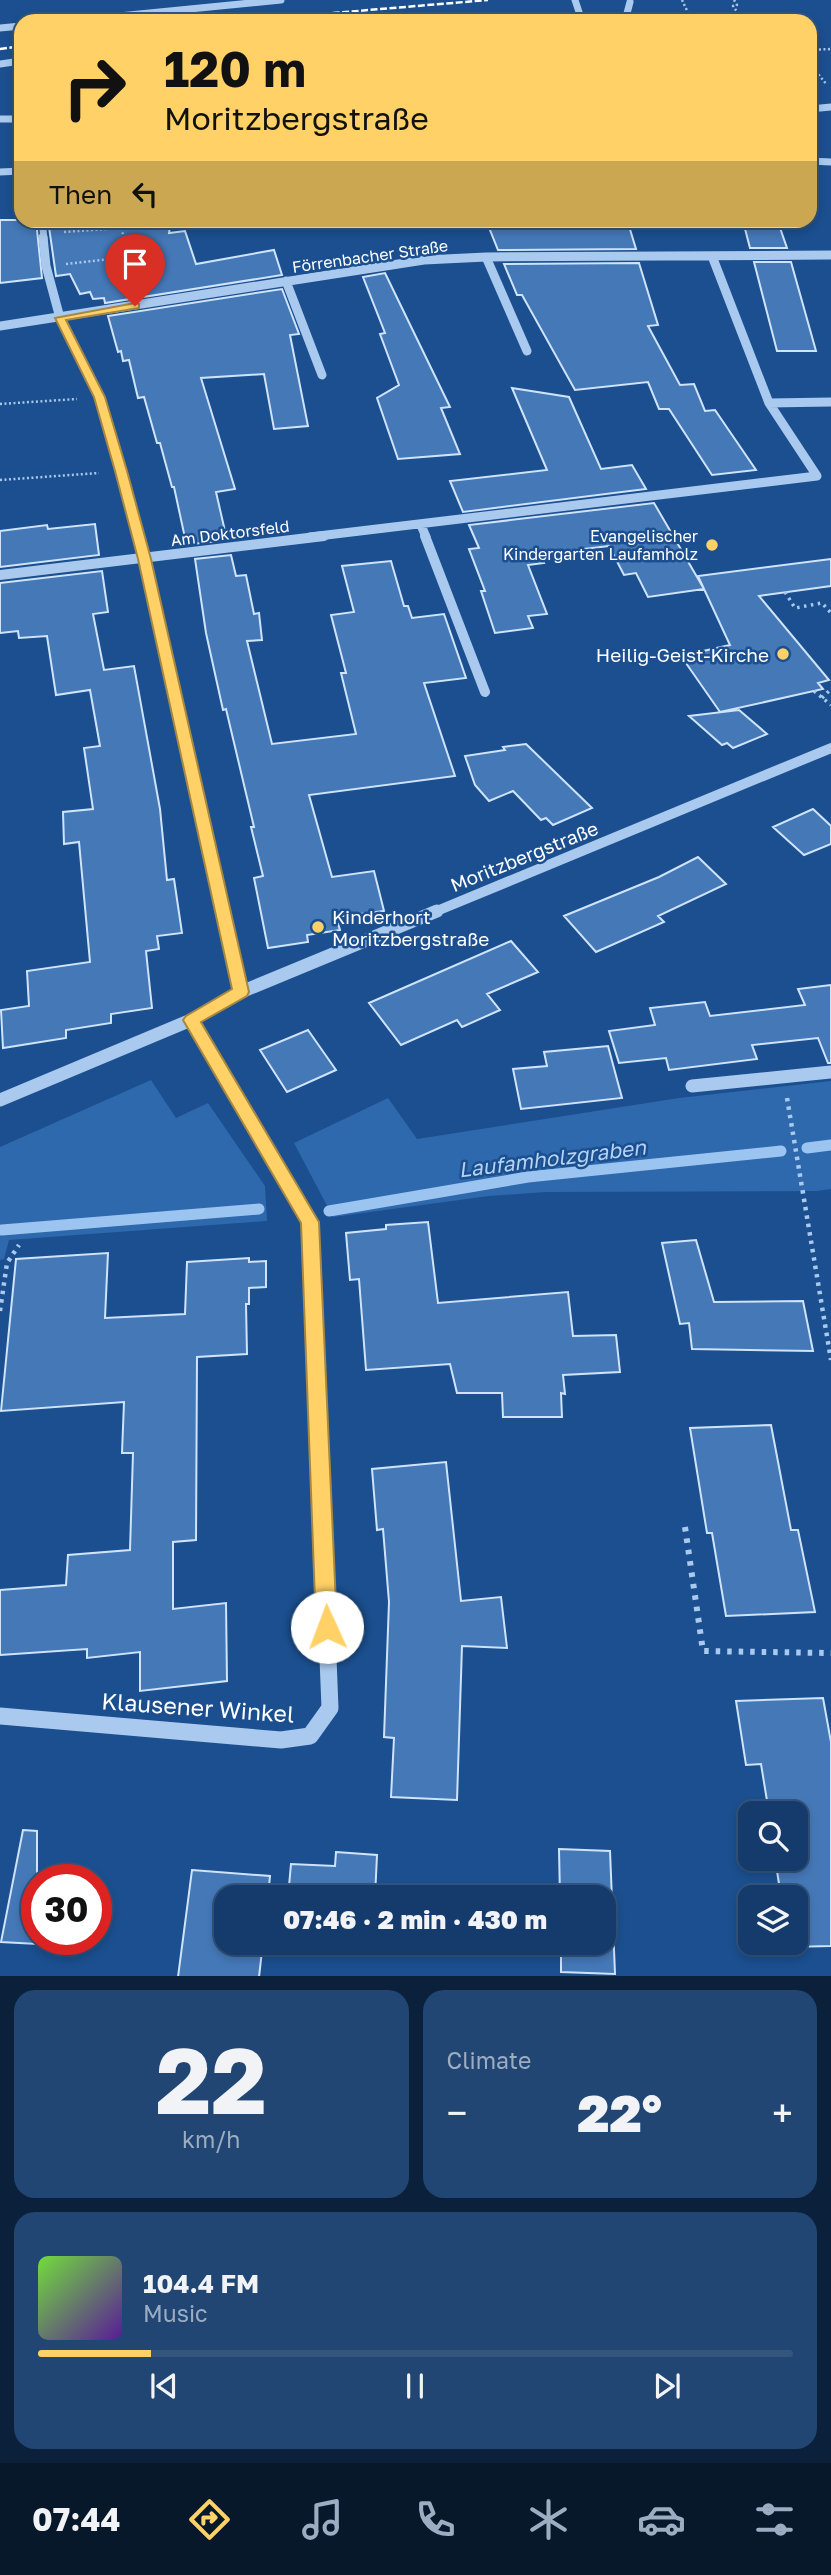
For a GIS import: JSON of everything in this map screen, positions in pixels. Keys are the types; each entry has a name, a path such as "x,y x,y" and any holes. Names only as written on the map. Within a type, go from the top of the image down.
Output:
{"street":[{"path":"139,14 281,0"},
{"path":"41,228 46,266 60,318 99,397 145,559 241,992"},
{"path":"712,256 769,403 831,402"},
{"name":"Förrenbacher Straße","path":"0,326 424,260 486,257 831,256"},
{"path":"486,257 527,351"},
{"path":"286,281 322,375"},
{"name":"Am Doktorsfeld","path":"0,575 817,476 769,403"},
{"path":"421,525 485,692"},
{"name":"Moritzbergstraße","path":"0,1100 191,1020 241,992 830,749"},
{"name":"Klausener Winkel","path":"0,1716 281,1740 310,1736 330,1708 310,1222 191,1020"},
{"path":"692,1086 831,1072"}],"path":[{"path":"682,0 688,8 684,8 688,14"},
{"path":"734,0 737,5 733,6 739,14"},
{"path":"817,73 831,90"},
{"path":"41,233 121,228 130,256"},
{"path":"46,266 163,253"},
{"path":"0,404 99,397"},
{"path":"0,480 121,471"},
{"path":"785,592 795,608 822,603 831,613"},
{"path":"822,698 831,689"},
{"path":"814,691 831,705"},
{"path":"783,1076 831,1360"},
{"path":"0,1311 7,1263 19,1245"},
{"path":"685,1527 703,1651 831,1653"}],"shaded area":[{"path":"151,1080 176,1118 208,1103 265,1186 267,1221 9,1240 4,1259 0,1260 0,1147"},
{"path":"831,1081 831,1189 817,1191 546,1192 489,1196 333,1217 294,1143 388,1098 417,1139 679,1098"}],"building":[{"path":"0,220 14,220 14,228 37,228 42,278 0,283"},
{"path":"49,228 170,228 169,233 185,231 196,264 274,250 282,275 105,303 104,298 93,299 90,292 80,294 70,274 56,276"},
{"path":"489,228 630,228 636,249 498,250"},
{"path":"745,228 780,228 787,248 750,248"},
{"path":"754,262 791,262 816,351 777,351"},
{"path":"639,263 658,325 648,326 680,385 694,384 705,411 715,410 756,470 712,475 669,409 659,409 648,382 575,390 522,295 517,295 504,264"},
{"path":"385,273 450,407 441,408 460,454 398,459 377,398 399,385 380,334 385,333 363,277"},
{"path":"282,289 299,334 290,335 308,426 274,429 264,374 201,378 235,489 216,492 227,540 193,544 192,537 185,538 174,487 160,443 157,443 144,397 138,398 129,360 123,361 121,351 118,352 108,316"},
{"path":"512,388 569,397 601,469 632,465 646,489 463,512 450,481 547,470"},
{"path":"654,503 704,589 648,597 636,573 624,575 609,546 540,554 544,563 528,565 547,614 528,616 533,628 495,633 481,591 485,591 469,549 479,548 469,525"},
{"path":"95,524 99,555 0,567 0,531 47,525 48,529"},
{"path":"231,555 236,576 246,575 254,614 259,613 262,640 247,641 272,744 356,734 341,673 346,673 331,615 354,612 342,566 391,561 404,606 408,606 412,618 444,614 466,678 424,683 455,776 309,795 332,877 374,871 384,911 336,917 340,930 307,935 308,942 268,948 254,878 263,876 251,827 254,827 206,633 195,559"},
{"path":"831,559 831,586 759,596 829,680 818,683 823,689 720,712 681,656 730,645 698,576"},
{"path":"102,571 108,612 93,614 104,670 134,666 160,809 167,880 174,879 182,933 157,936 159,949 146,951 152,1008 111,1014 111,1023 66,1030 66,1038 3,1048 1,1010 29,1006 27,971 90,962 79,842 64,844 63,812 93,809 84,748 100,746 90,690 56,695 47,636 19,638 18,631 0,633 0,583"},
{"path":"739,710 767,734 733,748 727,743 722,745 689,716"},
{"path":"526,744 592,808 553,825 546,818 541,820 513,791 489,801 475,785 465,756"},
{"path":"813,809 831,826 831,844 804,855 773,827"},
{"path":"698,857 726,884 658,916 664,922 596,952 564,916 659,877"},
{"path":"511,941 538,972 487,994 500,1010 462,1027 457,1020 401,1045 369,1003"},
{"path":"831,985 831,1063 828,1063 818,1038 752,1045 757,1059 669,1070 666,1058 619,1063 609,1031 655,1025 650,1008 705,1002 710,1016 805,1005 798,989"},
{"path":"308,1030 336,1070 287,1092 260,1050"},
{"path":"608,1046 622,1098 521,1109 513,1069 547,1066 544,1052"},
{"path":"428,1222 438,1303 568,1292 573,1336 616,1335 620,1372 563,1375 565,1394 561,1393 562,1417 503,1417 502,1393 457,1393 450,1364 366,1370 359,1279 350,1280 346,1233 386,1229 386,1225"},
{"path":"696,1240 714,1302 803,1301 813,1351 692,1349 689,1323 680,1324 662,1243"},
{"path":"108,1253 105,1318 185,1314 187,1262 249,1258 249,1262 266,1261 266,1287 249,1288 249,1304 246,1304 247,1354 197,1357 196,1540 173,1542 173,1609 226,1603 227,1681 140,1691 140,1652 87,1658 87,1649 0,1655 0,1590 66,1585 68,1555 130,1550 133,1453 122,1453 124,1402 1,1411 16,1259"},
{"path":"771,1425 791,1530 798,1530 815,1612 726,1616 712,1533 707,1533 690,1428"},
{"path":"446,1462 461,1601 501,1597 507,1648 462,1646 457,1800 391,1797 394,1738 384,1737 389,1602 383,1529 377,1530 372,1469"},
{"path":"823,1698 831,1742 831,1946 808,1947 808,1885 779,1885 777,1871 808,1871 808,1801 767,1801 761,1764 746,1765 736,1701"},
{"path":"23,1830 37,1831 37,1864 21,1864 21,1943 1,1942"},
{"path":"559,1849 610,1851 611,1885 560,1885"},
{"path":"336,1852 377,1855 376,1885 289,1885 291,1864 335,1866"},
{"path":"192,1870 270,1876 269,1885 214,1885 214,1955 262,1955 259,1976 178,1976"},
{"path":"561,1955 614,1955 615,1974 561,1972"}],"waterway":[{"name":"Laufamholzgraben","path":"807,1148 831,1145"},
{"name":"Laufamholzgraben","path":"329,1211 528,1177 781,1151"},
{"name":"Laufamholzgraben","path":"2,1230 259,1209"}],"railway":[{"path":"321,14 488,0"},
{"path":"0,49 14,47"}],"place":[{"name":"Evangelischer Kindergarten Laufamholz","path":"712,545"},
{"name":"Heilig-Geist-Kirche","path":"783,654"},
{"name":"Kinderhort Moritzbergstraße","path":"318,927"}],"route":[{"path":"135,306 60,318 99,397 145,559 241,992 191,1020 310,1222 327,1627"}]}
